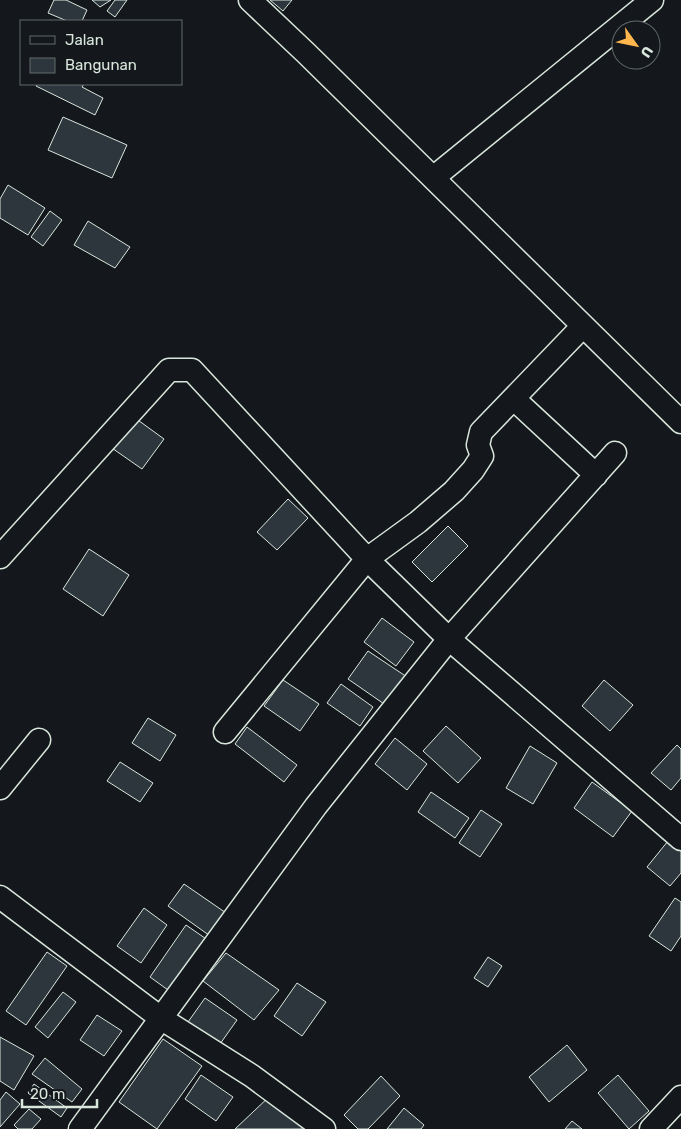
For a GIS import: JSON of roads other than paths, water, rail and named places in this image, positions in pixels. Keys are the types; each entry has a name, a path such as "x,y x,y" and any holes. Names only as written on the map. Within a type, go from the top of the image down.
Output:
{"street":[{"path":"250,0 681,422"},
{"path":"433,178 652,0"},
{"path":"225,732 367,559 418,522 473,470 482,456 478,445 481,432 583,326"},
{"path":"0,557 169,370 179,368 192,370 367,559 449,639 681,839"},
{"path":"514,399 596,475"},
{"path":"80,1129 316,806 449,639 615,453"},
{"path":"0,788 39,740"},
{"path":"0,897 162,1019 252,1076 324,1129"},
{"path":"651,1129 681,1097"}]}
